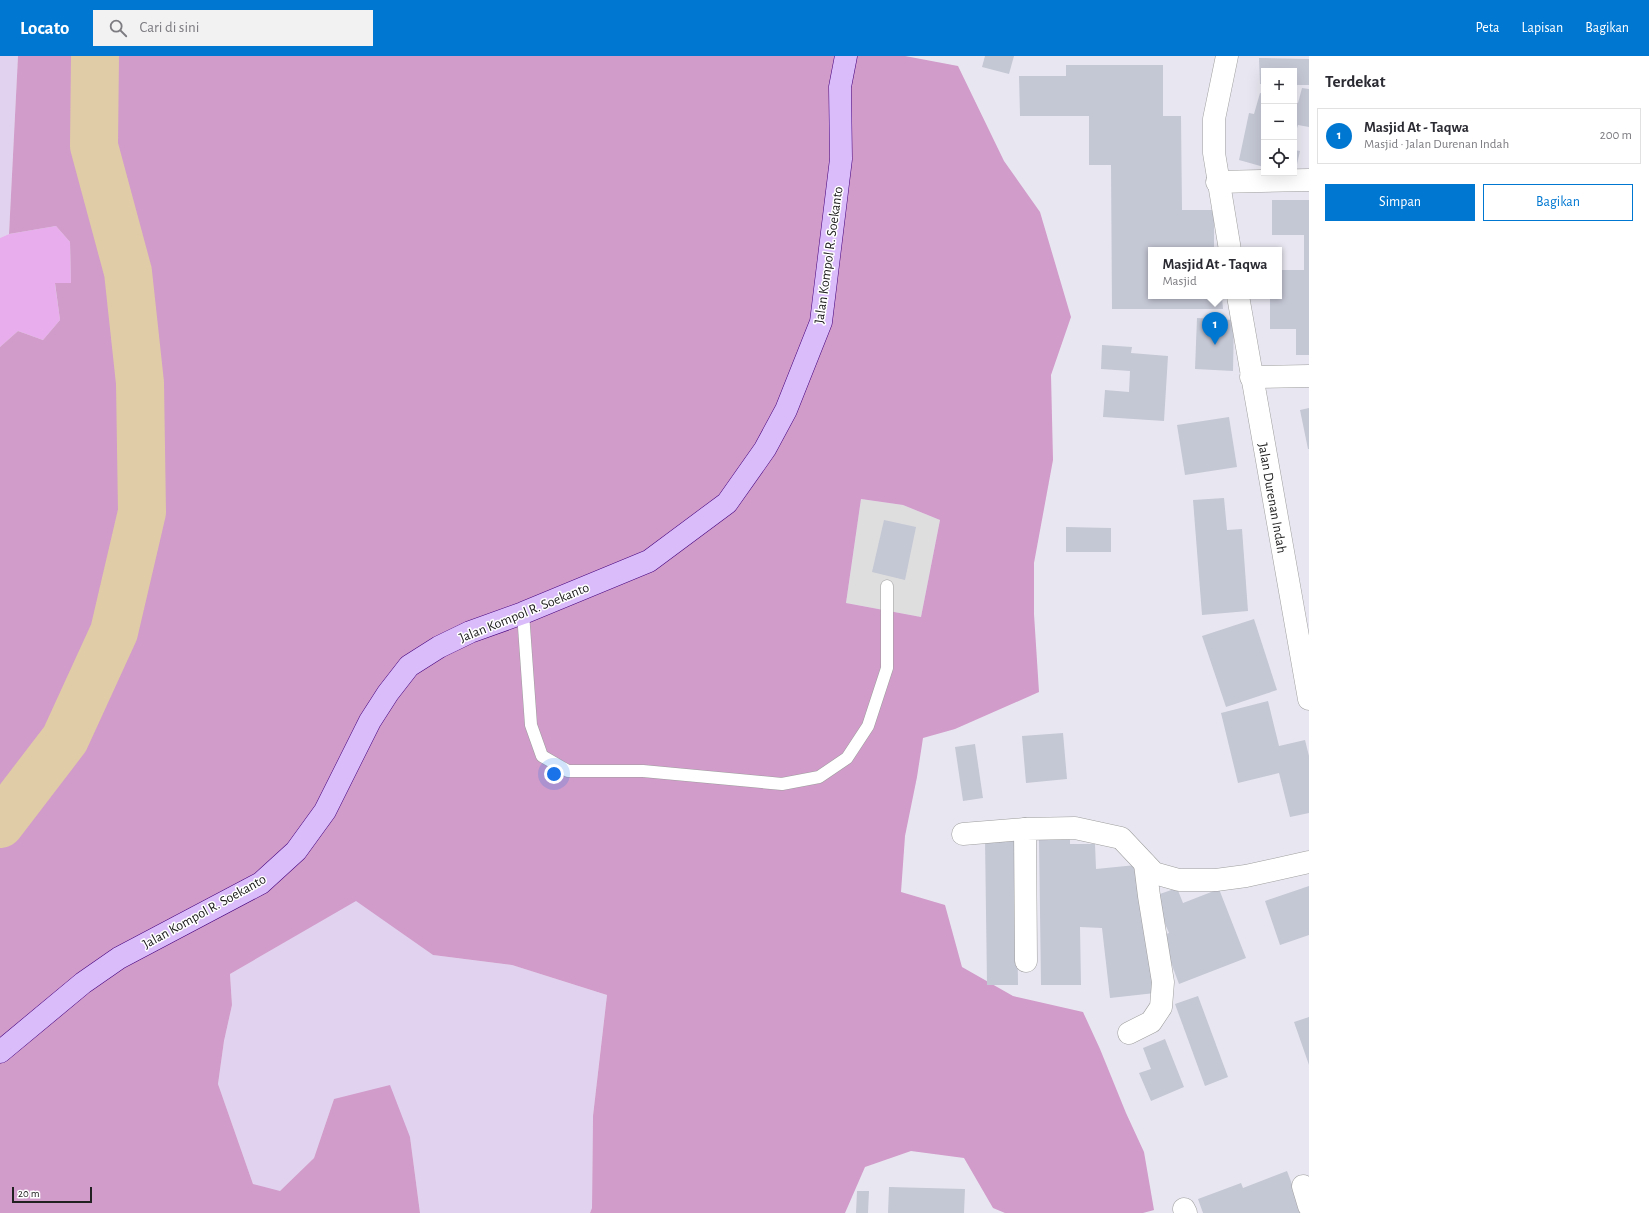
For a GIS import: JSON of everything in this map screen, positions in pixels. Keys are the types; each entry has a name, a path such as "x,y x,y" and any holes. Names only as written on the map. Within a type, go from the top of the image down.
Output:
{"main road":[{"name":"Jalan Kompol R. Soekanto","path":"0,1052 83,983 119,958 261,883 296,851 325,811 370,721 388,693 409,666 439,647 470,632 523,613 649,561 727,503 764,449 786,410 821,322 841,159 840,87 846,56"}],"street":[{"path":"1226,56 1214,119 1214,152 1217,182 1229,247"},
{"path":"1217,182 1309,180"},
{"name":"Jalan Durenan Indah","path":"1238,299 1251,377 1309,699"},
{"path":"1251,377 1309,376"},
{"path":"963,834 1025,829 1076,828 1121,838 1154,873 1179,880 1216,880 1246,876 1309,862"},
{"path":"1025,829 1026,961"},
{"path":"1129,1033 1151,1022 1161,1007 1163,982 1148,896 1145,864"}],"lane":[{"path":"523,613 531,725 542,756 568,771 643,771 782,784 818,777 847,758 868,726 887,668 887,586"}],"shaded area":[{"path":"0,56 18,56 9,234 0,238"},
{"path":"18,56 905,56 958,66 1004,161 1040,212 1071,317 1051,375 1053,460 1034,563 1034,614 1039,692 955,729 923,738 905,836 901,892 945,905 962,967 1013,996 1083,1012 1144,1152 1154,1210 1143,1213 1005,1213 993,1208 964,1158 911,1151 865,1167 845,1213 590,1213 592,1208 593,1116 607,995 512,965 433,955 356,901 230,974 232,1005 224,1041 218,1084 253,1184 280,1191 314,1158 334,1099 390,1085 410,1137 420,1213 0,1213 0,347 18,331 43,340 60,320 55,283 71,283 70,242 56,226 9,234","holes":["861,499 903,505 940,520 921,617 846,603"]},
{"path":"56,226 70,242 71,284 55,284 60,320 43,340 18,331 0,347 0,238 9,234"},
{"path":"861,499 903,505 940,520 921,617 846,603"},
{"path":"356,900 433,955 512,965 607,995 593,1116 592,1208 590,1213 420,1213 410,1137 334,1099 314,1158 278,1193 253,1184 218,1084 224,1041 232,1005 230,974"}],"building":[{"path":"985,56 1014,56 1009,74 982,67"},
{"path":"1259,58 1309,59 1309,85 1297,85 1297,68 1261,68 1260,84"},
{"path":"1066,65 1163,65 1163,116 1181,116 1182,210 1214,210 1214,247 1148,247 1148,299 1222,299 1223,309 1112,309 1111,165 1089,165 1089,116 1020,116 1019,76 1066,76"},
{"path":"1302,88 1309,89 1309,127 1298,125 1297,128 1298,103"},
{"path":"1261,93 1261,166 1239,160 1249,113 1254,114"},
{"path":"1297,150 1300,151 1297,164"},
{"path":"1272,200 1309,200 1309,355 1296,355 1296,329 1270,329 1270,299 1282,299 1282,270 1304,270 1304,235 1272,235"},
{"path":"1197,318 1234,320 1233,371 1195,369"},
{"path":"1102,345 1132,347 1131,353 1168,356 1164,421 1103,417 1105,390 1129,392 1130,371 1101,369"},
{"path":"1309,408 1309,449 1308,449 1300,410"},
{"path":"1229,417 1237,467 1185,475 1177,425"},
{"path":"1224,498 1227,530 1242,529 1248,611 1202,615 1193,500"},
{"path":"884,520 916,527 905,580 872,572"},
{"path":"1066,527 1111,528 1111,552 1066,552"},
{"path":"1254,619 1277,690 1226,707 1202,636"},
{"path":"1268,701 1279,746 1305,740 1309,756 1309,813 1290,817 1279,773 1238,783 1221,713"},
{"path":"1063,733 1067,779 1026,783 1022,736"},
{"path":"975,744 983,798 963,801 955,747"},
{"path":"985,839 1016,839 1018,985 987,985"},
{"path":"1070,839 1070,844 1095,844 1096,869 1136,865 1155,993 1110,998 1102,928 1080,927 1081,985 1041,985 1039,840"},
{"path":"1309,886 1309,935 1280,945 1265,901"},
{"path":"1177,888 1183,903 1219,889 1246,958 1179,984 1161,936 1169,933 1160,912 1157,895"},
{"path":"1198,996 1228,1077 1205,1086 1175,1004"},
{"path":"1309,1017 1309,1065 1294,1022"},
{"path":"1165,1039 1184,1087 1151,1101 1139,1073 1151,1069 1143,1048"},
{"path":"1287,1171 1303,1213 1203,1213 1198,1199 1241,1183 1243,1188"},
{"path":"889,1187 965,1189 964,1213 888,1213"},
{"path":"857,1191 869,1191 868,1213 856,1213"}],"waterway":[{"path":"0,824 65,739 114,632 142,512 140,383 128,272 94,146 95,56"}],"place":[{"name":"Masjid At - Taqwa","path":"1215,345"}]}
